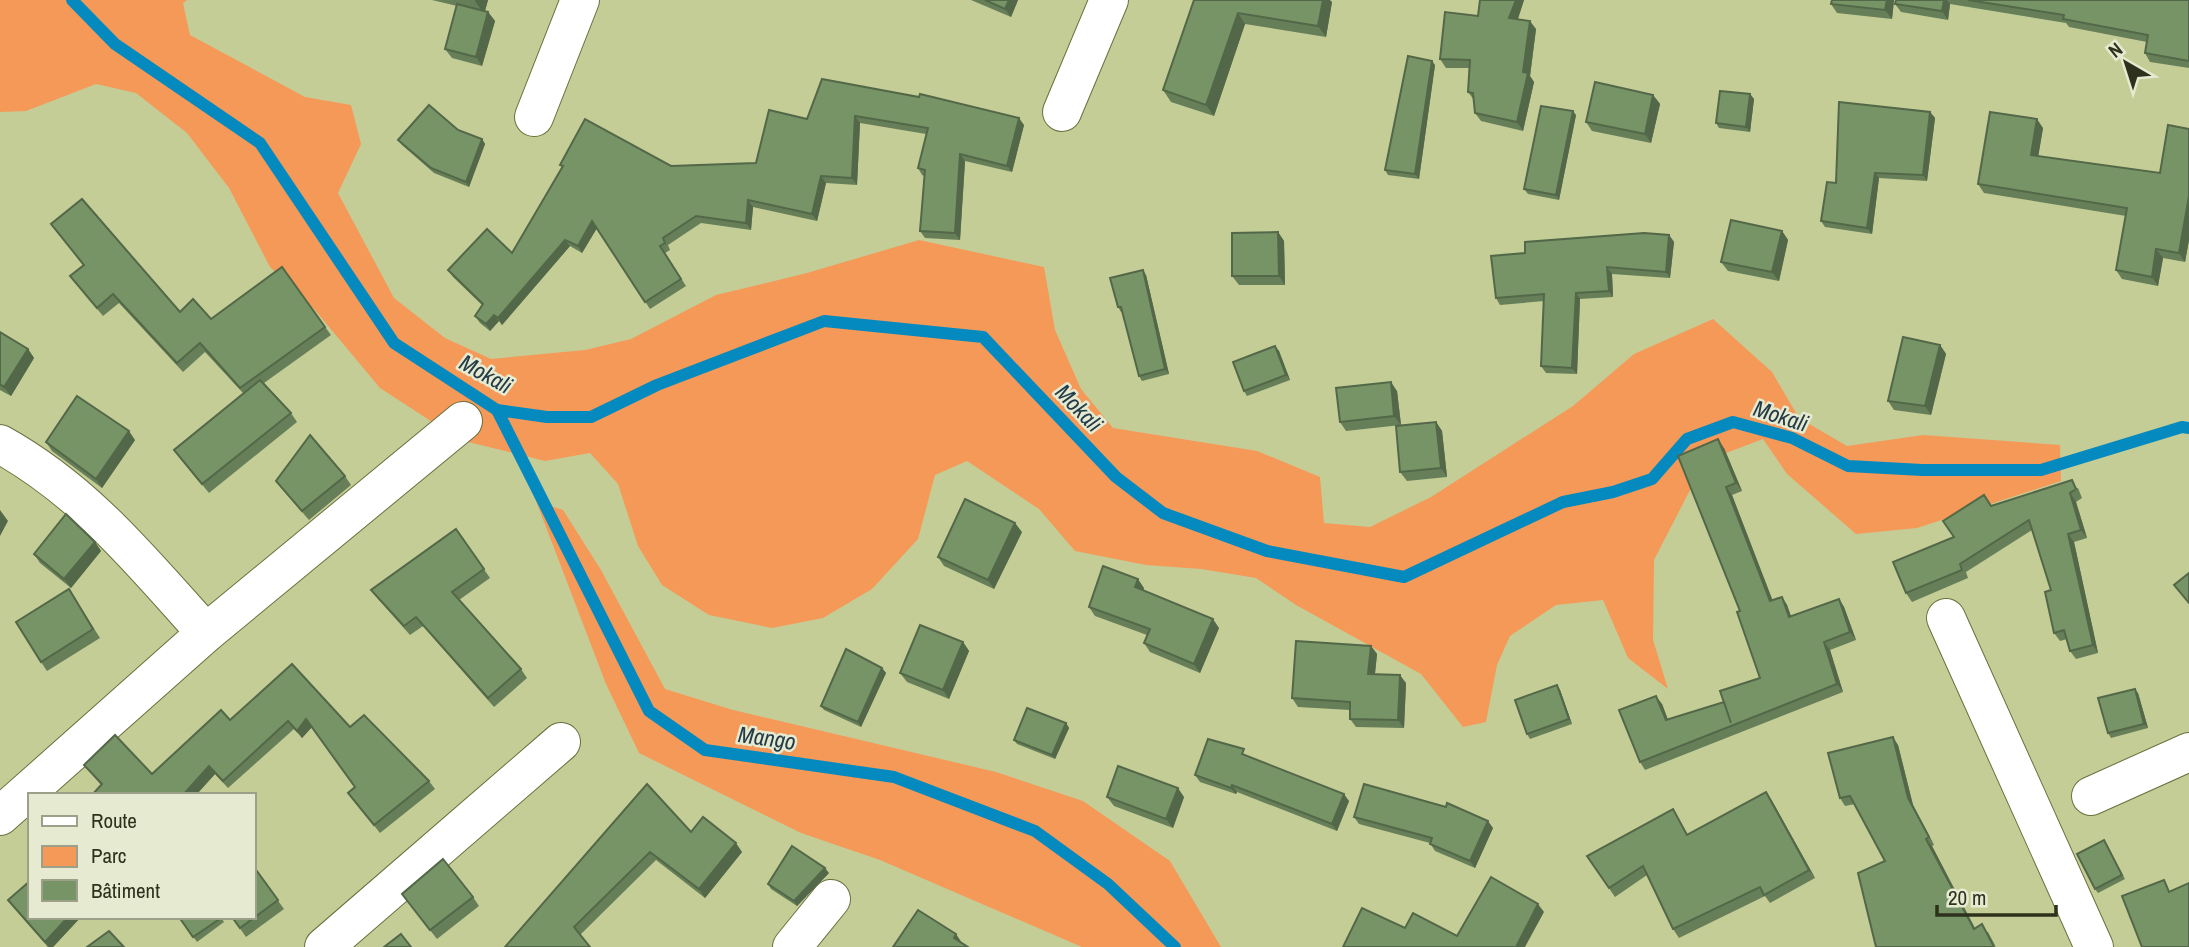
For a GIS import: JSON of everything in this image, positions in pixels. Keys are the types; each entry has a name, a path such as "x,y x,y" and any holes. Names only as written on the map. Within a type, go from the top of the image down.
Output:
{"street":[{"path":"534,117 580,0"},
{"path":"1062,112 1109,0"},
{"path":"0,816 206,633 463,421"},
{"path":"0,444 41,467 104,520 206,633"},
{"path":"1946,618 2094,947"},
{"path":"324,947 561,742"},
{"path":"2091,796 2189,752"},
{"path":"792,947 831,899"}],"green space":[{"path":"0,0 187,0 183,3 190,35 305,97 351,105 361,144 338,193 394,298 445,338 491,359 585,350 631,339 716,295 807,273 919,240 1044,267 1055,330 1081,389 1113,428 1257,451 1320,477 1324,523 1370,527 1431,497 1573,406 1634,354 1713,319 1772,372 1799,418 1847,446 1923,435 2060,445 2061,481 1917,528 1856,534 1787,474 1763,439 1705,461 1654,560 1653,640 1668,689 1628,658 1603,600 1556,605 1510,636 1497,665 1486,722 1463,727 1421,674 1296,605 1256,578 1201,569 1146,565 1075,551 1039,509 967,461 935,475 918,539 872,589 823,618 772,628 709,615 662,585 638,546 618,484 590,453 545,461 460,440 380,388 314,309 270,267 229,188 187,133 136,93 96,84 26,111 0,112"},
{"path":"536,501 563,510 601,570 665,689 733,710 996,772 1083,801 1170,861 1221,947 1082,947 880,860 801,833 639,753 606,684"}],"building":[{"path":"985,0 1009,0 1005,9"},
{"path":"1194,0 1323,0 1318,26 1238,13 1206,105 1163,90"},
{"path":"1480,0 1516,0 1509,18 1530,21 1523,72 1528,73 1517,122 1475,113 1473,93 1468,92 1470,60 1440,59 1445,12 1478,16"},
{"path":"1832,0 1887,0 1885,10 1831,4"},
{"path":"1896,0 1944,0 1942,11 1895,4"},
{"path":"1968,0 2189,0 2189,61 2145,53 2148,35 2063,19 2064,15"},
{"path":"457,4 488,12 476,57 445,49"},
{"path":"1408,56 1432,61 1415,174 1385,170"},
{"path":"822,79 919,97 920,94 1019,118 1007,166 960,154 955,233 920,231 925,170 918,168 928,128 855,116 852,178 821,176 812,214 748,200 746,223 696,216 663,238 665,243 660,246 681,279 645,302 592,221 578,246 565,240 498,318 494,315 486,324 475,316 483,304 448,270 487,229 512,253 563,166 560,165 585,119 671,166 756,163 769,110 807,119"},
{"path":"1595,82 1653,95 1645,134 1586,122"},
{"path":"1720,91 1750,94 1746,127 1716,123"},
{"path":"1839,102 1930,112 1923,175 1875,173 1867,228 1821,221 1827,182 1836,183"},
{"path":"429,105 458,130 482,139 466,182 431,168 398,140"},
{"path":"1541,106 1573,111 1556,195 1524,189"},
{"path":"1990,112 2037,119 2031,155 2160,173 2168,125 2189,129 2189,196 2179,253 2156,249 2152,277 2116,270 2127,208 1978,184"},
{"path":"82,199 180,312 193,299 211,319 282,267 325,327 240,388 200,343 177,363 113,294 97,308 70,276 84,265 51,224"},
{"path":"1731,220 1782,231 1772,272 1721,262"},
{"path":"1278,232 1279,276 1232,276 1232,233"},
{"path":"1644,233 1669,235 1666,272 1607,267 1609,291 1576,293 1572,368 1541,366 1544,294 1496,298 1491,256 1525,253 1525,242"},
{"path":"1143,270 1165,369 1139,376 1121,307 1118,307 1110,278"},
{"path":"0,332 28,349 4,387 0,384"},
{"path":"1903,337 1940,345 1925,406 1888,401"},
{"path":"1275,346 1286,375 1244,391 1233,362"},
{"path":"260,380 291,413 202,484 174,450"},
{"path":"1391,382 1394,416 1340,422 1336,388"},
{"path":"77,396 129,431 96,479 46,442"},
{"path":"1436,422 1441,468 1400,472 1396,426"},
{"path":"310,435 345,476 302,511 276,481"},
{"path":"1718,439 1736,483 1726,487 1770,601 1782,597 1789,617 1839,599 1850,632 1824,642 1837,684 1640,762 1619,710 1656,696 1666,720 1724,702 1720,691 1760,678 1737,612 1740,611 1678,456"},
{"path":"2072,480 2076,489 2070,493 2081,530 2068,534 2093,645 2070,651 2064,630 2054,633 2045,592 2051,590 2029,520 1960,564 1962,570 1906,593 1893,562 1954,537 1943,521 1984,495 1991,506"},
{"path":"965,499 1015,523 988,580 938,557"},
{"path":"66,514 95,542 64,579 34,554"},
{"path":"456,529 484,569 452,592 521,669 488,698 416,617 404,626 371,590"},
{"path":"1103,566 1138,579 1135,587 1213,619 1194,664 1144,643 1150,629 1089,607"},
{"path":"2189,573 2189,603 2174,585"},
{"path":"69,589 93,629 41,662 16,622"},
{"path":"920,625 963,642 943,690 900,673"},
{"path":"1296,641 1371,646 1368,674 1400,675 1398,720 1350,719 1350,702 1292,698"},
{"path":"846,649 882,668 858,722 821,706"},
{"path":"292,664 350,727 364,715 429,781 374,825 348,793 355,787 306,719 297,731 288,721 223,781 209,766 185,793 94,793 102,784 84,765 115,735 152,774 221,710 230,720"},
{"path":"1557,685 1569,719 1527,734 1515,700"},
{"path":"2135,689 2144,724 2108,733 2098,698"},
{"path":"1027,708 1066,723 1052,755 1014,740"},
{"path":"1893,737 1908,798 1929,837 1926,839 1974,929 1982,924 1994,947 1876,947 1858,873 1885,861 1850,796 1840,798 1828,753"},
{"path":"1208,739 1244,749 1242,754 1344,794 1332,824 1232,785 1231,788 1195,775"},
{"path":"1118,766 1178,788 1166,819 1107,797"},
{"path":"647,784 691,832 703,817 736,843 699,889 650,852 574,927 590,947 505,947"},
{"path":"1364,784 1446,807 1447,803 1488,821 1470,861 1430,844 1432,838 1354,817"},
{"path":"1766,792 1809,870 1764,895 1760,887 1673,929 1643,866 1609,888 1587,856 1673,809 1687,835"},
{"path":"2104,840 2122,875 2095,889 2077,854"},
{"path":"792,846 825,868 794,901 768,884"},
{"path":"443,859 473,897 430,930 402,894"},
{"path":"256,870 278,900 256,916"},
{"path":"1491,877 1538,904 1516,947 1343,947 1362,908 1405,928 1413,913 1457,936"},
{"path":"2164,880 2169,892 2189,883 2189,947 2142,947 2122,896"},
{"path":"28,883 28,919 66,919 45,942 8,900"},
{"path":"918,910 956,934 954,938 968,947 893,947"},
{"path":"180,919 220,919 193,937"},
{"path":"233,919 252,919 240,928"},
{"path":"109,931 124,947 87,947"},
{"path":"401,934 411,947 384,947"}],"waterway":[{"name":"Mokali","path":"72,0 115,44 260,143 394,343 497,410 547,417 591,417 657,385 824,321 983,337 1116,477 1163,513 1267,551 1404,577 1563,502 1613,492 1652,479 1687,439 1733,422 1792,438 1848,466 1922,470 2041,470 2182,427 2189,428"},
{"name":"Mango","path":"497,410 649,711 705,750 894,777 1035,831 1108,884 1175,947"}]}
